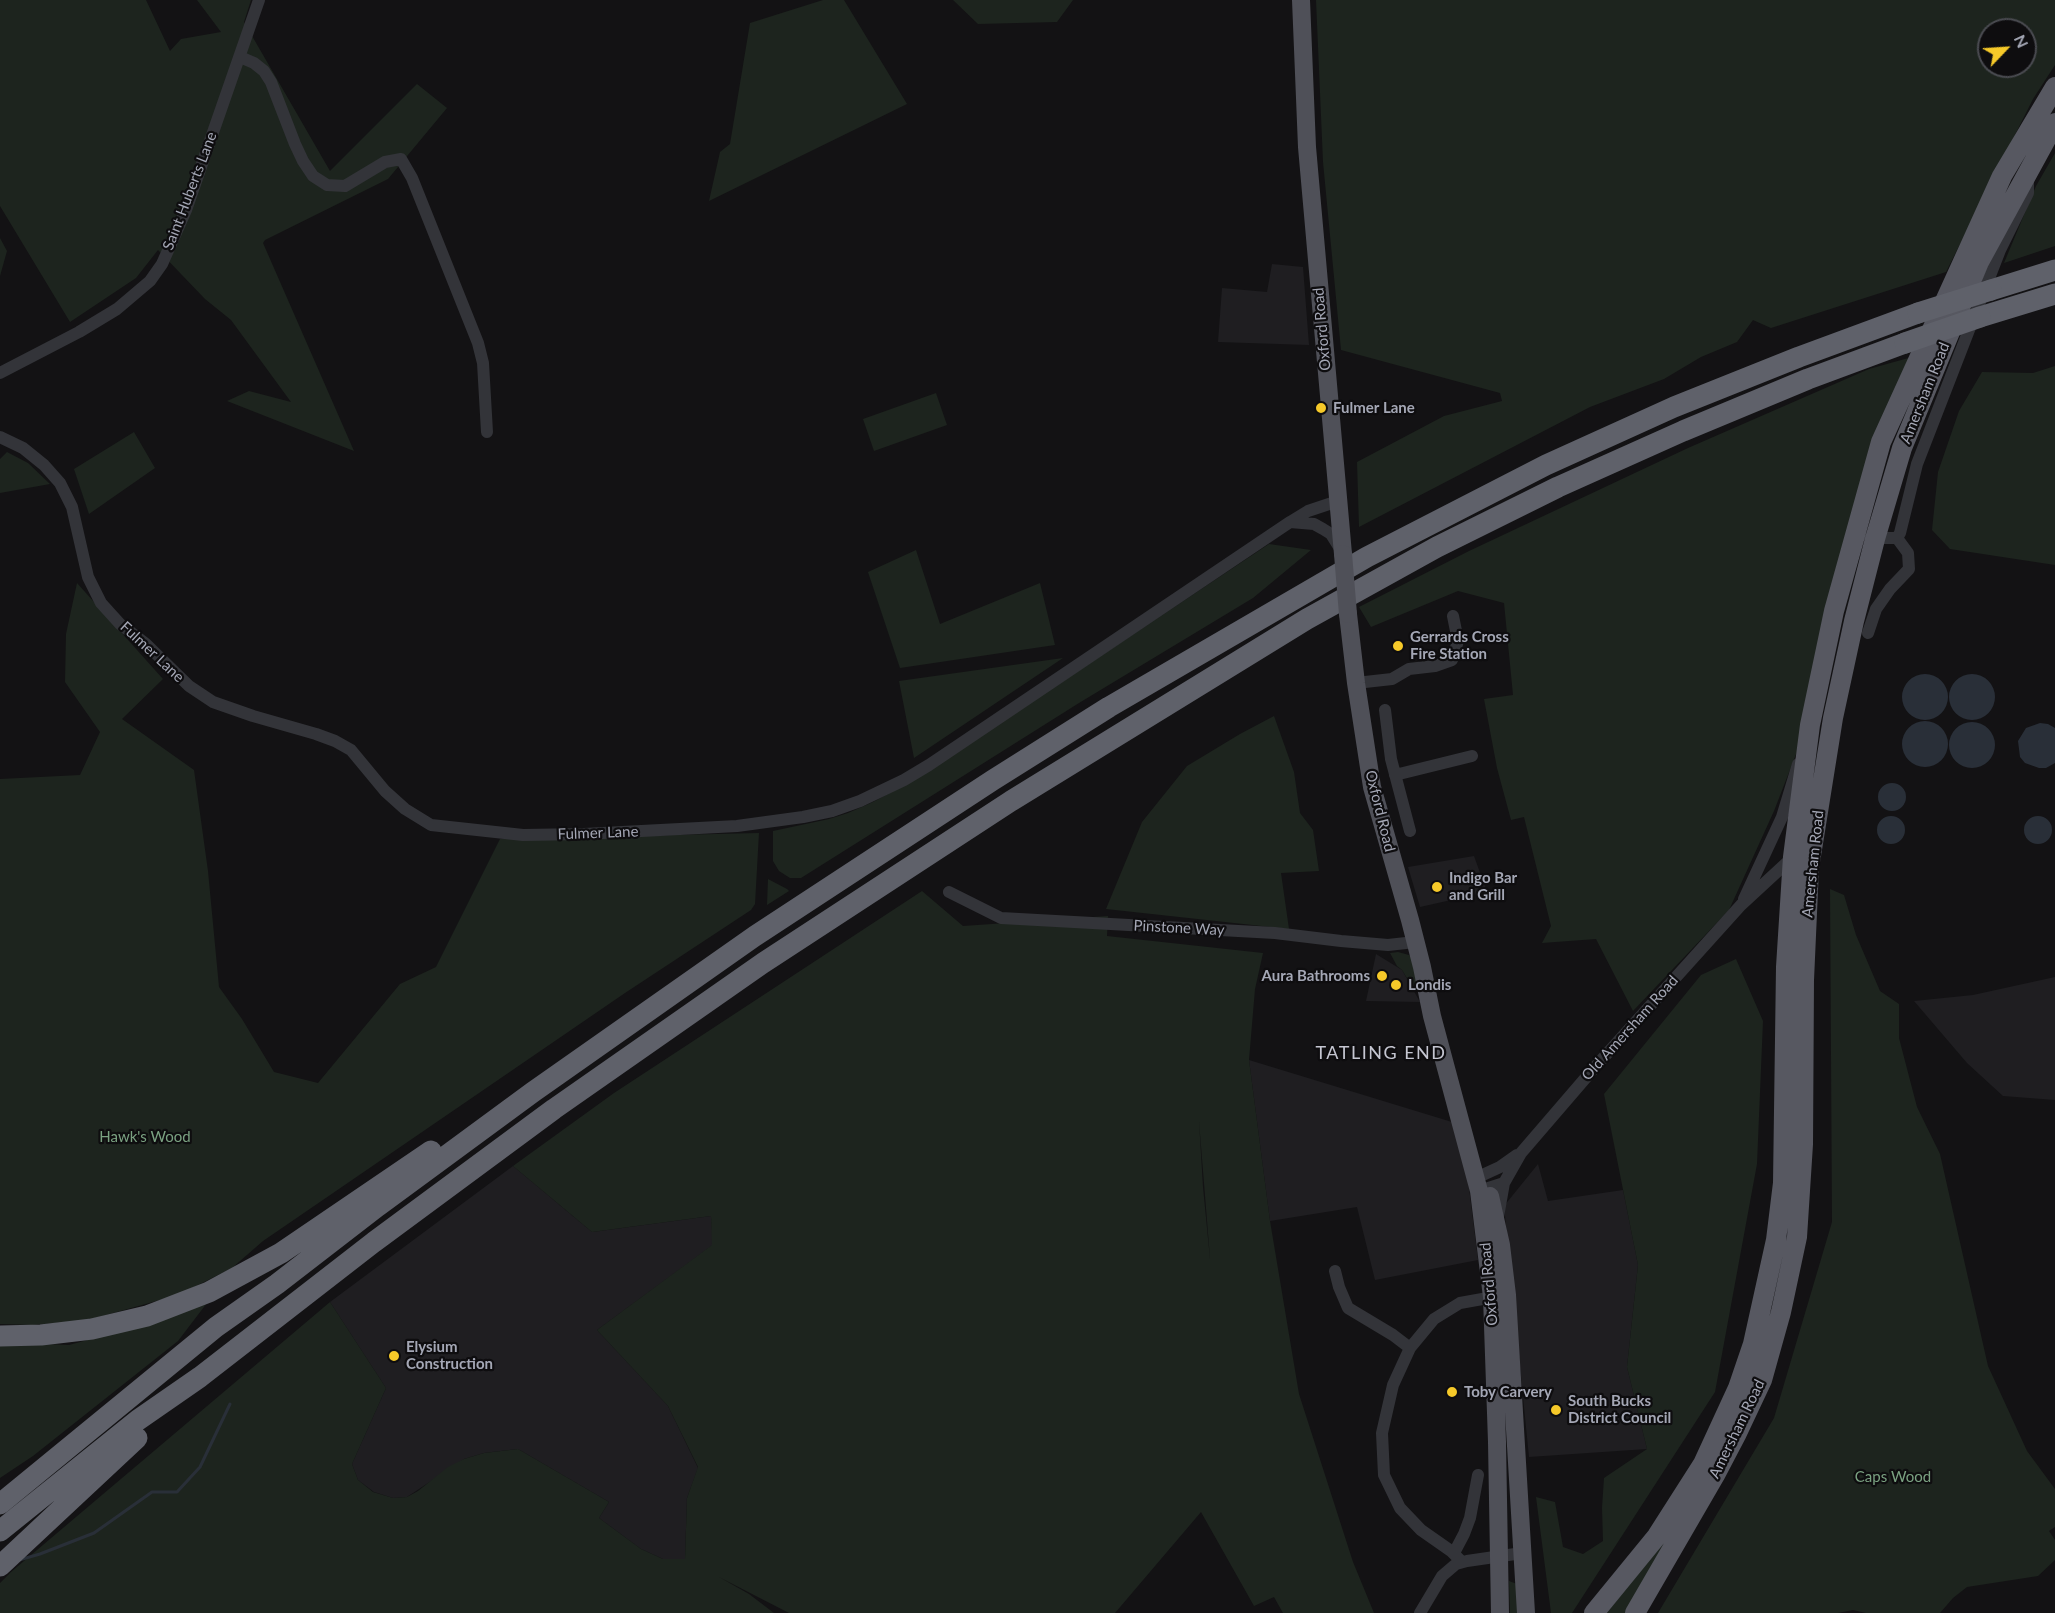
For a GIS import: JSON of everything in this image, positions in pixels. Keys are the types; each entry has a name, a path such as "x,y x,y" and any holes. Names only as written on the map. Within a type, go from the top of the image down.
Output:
{"highway":[{"path":"1594,1613 1657,1536 1703,1464 1738,1388 1753,1344 1776,1240 1783,1183 1786,967 1793,858 1810,725 1834,610 1881,442 2002,176 2055,87"},
{"name":"Amersham Road","path":"1635,1613 1710,1485 1737,1433 1762,1380 1781,1312 1797,1237 1803,1144 1804,980 1809,879 1818,808 1844,664 1875,539 1902,448 1979,262 2055,123"},
{"path":"0,1504 216,1327 533,1092 755,936 993,780 1174,669 1367,557 1546,465 1674,407 1808,353 1918,313 2055,270"},
{"path":"0,1531 138,1420 200,1377 374,1242 554,1109 763,963 1011,801 1307,619 1437,547 1622,458 1756,400 1905,343 2055,294"},
{"path":"0,1336 41,1335 92,1329 147,1316 209,1292 281,1253 472,1124 533,1092"},
{"path":"0,1566 200,1377"}],"main road":[{"name":"Oxford Road","path":"1301,0 1306,147 1348,614 1368,765 1373,792 1422,967 1432,1016 1486,1183 1499,1296 1496,1398 1500,1613"},
{"path":"1486,1183 1497,1224 1499,1296 1513,1390 1526,1613"},
{"path":"1496,1398 1513,1390"}],"street":[{"name":"Saint Huberts Lane","path":"0,372 79,332 117,309 150,281 162,264 186,210 259,0"},
{"path":"240,57 254,63 264,71 271,82 303,160 313,176 327,185 345,186 385,162 401,159 412,178 478,342 483,363 487,432"},
{"path":"1897,538 1917,464 2000,250 2028,193 2028,172"},
{"name":"Fulmer Lane","path":"2,441 23,448 44,465 60,483 72,507 88,577 101,603 120,624 146,644 189,686 213,702 316,734 351,750 385,791 405,809 431,825 523,835 736,826 803,817 832,811 860,801 929,765 1290,522 1308,511 1338,501"},
{"path":"1290,522 1314,524 1323,529 1331,534 1343,554"},
{"path":"1854,533 1875,539 1897,538"},
{"path":"1868,633 1876,609 1909,568 1908,553 1897,538"},
{"path":"1356,683 1392,679 1409,669 1435,666 1452,660 1458,641 1453,616"},
{"path":"1384,710 1391,759 1410,831"},
{"name":"Old Amersham Road","path":"1742,905 1782,817 1810,725"},
{"path":"1395,774 1473,756"},
{"path":"1368,765 1391,759"},
{"name":"Old Amersham Road","path":"1486,1183 1521,1153 1595,1067 1742,905 1800,851 1818,808"},
{"name":"Pinstone Way","path":"950,892 1001,918 1275,933 1341,942 1388,945 1415,942"},
{"name":"Old Amersham Road","path":"1486,1183 1500,1167 1521,1153"},
{"path":"1335,1270 1348,1308 1410,1348"},
{"path":"1499,1296 1460,1303 1434,1319 1410,1348 1393,1385 1382,1433 1384,1475 1400,1508 1421,1530 1458,1558 1522,1553"},
{"path":"1420,1613 1442,1576 1458,1558 1470,1518 1478,1475"}],"shaded area":[{"path":"1272,264 1303,267 1309,345 1218,342 1222,288 1267,292"},
{"path":"1925,674 1941,681 1948,697 1941,713 1925,720 1909,713 1902,697 1909,681"},
{"path":"1972,674 1988,681 1995,697 1988,713 1972,720 1956,713 1949,697 1956,681"},
{"path":"1925,721 1941,728 1948,744 1941,760 1925,767 1909,760 1902,744 1909,728"},
{"path":"1972,722 1988,729 1995,745 1988,761 1972,768 1956,761 1949,745 1956,729"},
{"path":"2040,723 2055,728 2055,763 2046,768 2025,763 2020,757 2018,741 2026,728"},
{"path":"1892,783 1902,787 1906,797 1902,807 1892,811 1882,807 1878,797 1882,787"},
{"path":"1891,816 1901,820 1905,830 1901,840 1891,844 1881,840 1877,830 1881,820"},
{"path":"2038,816 2048,820 2052,830 2048,840 2038,844 2028,840 2024,830 2028,820"},
{"path":"1474,856 1487,892 1420,907 1408,867"},
{"path":"1376,954 1402,970 1420,1002 1366,1001"},
{"path":"2055,977 2055,1100 2003,1096 1967,1063 1914,1001 1973,995"},
{"path":"1249,1060 1452,1122 1468,1180 1478,1260 1375,1280 1357,1207 1270,1221"},
{"path":"1538,1164 1548,1201 1623,1190 1638,1265 1627,1367 1647,1449 1529,1457 1504,1206"},
{"path":"513,1166 592,1232 711,1216 713,1245 597,1330 668,1406 698,1468 687,1498 685,1559 663,1559 641,1549 599,1518 609,1502 518,1449 484,1453 464,1459 407,1497 393,1498 374,1492 358,1480 352,1464 386,1388 330,1302"}],"green space":[{"path":"0,0 146,0 170,51 181,39 221,32 197,0 251,0 244,22 330,171 417,84 447,108 388,179 263,243 354,451 227,401 249,391 291,402 231,320 205,299 158,250 136,278 70,322 0,206"},
{"path":"823,0 844,0 907,104 709,201 720,152 730,144 750,23"},
{"path":"953,0 1073,0 1057,22 978,24"},
{"path":"1316,0 2055,0 2055,65 2033,99 1946,272 1771,328 1753,320 1737,342 1701,357 1664,379 1590,407 1359,527 1357,462 1444,416 1502,401 1500,393 1341,350 1323,162"},
{"path":"2055,153 2055,246 2004,263 2036,186"},
{"path":"0,238 7,251 0,276"},
{"path":"1912,357 1800,744 1774,811 1729,910 1633,1011 1596,939 1542,943 1551,926 1524,817 1511,820 1497,768 1484,699 1513,695 1504,603 1458,591 1371,627 1359,607 1469,551 1688,448 1869,369"},
{"path":"2055,366 2055,565 1950,549 1932,530 1938,472 1959,411 1982,372 2033,373"},
{"path":"936,393 947,425 874,451 863,419"},
{"path":"134,432 155,468 89,514 74,469"},
{"path":"7,452 28,463 50,484 0,493 0,459"},
{"path":"1269,544 1311,550 1253,598 1079,703 801,878 790,878 779,871 773,861 773,831 848,813 922,775"},
{"path":"916,550 940,624 1040,583 1055,645 900,668 868,572"},
{"name":"Hawk's Wood","path":"77,583 163,679 122,719 194,770 208,871 219,987 242,1019 274,1072 318,1083 400,984 436,967 500,839 759,833 755,904 751,910 625,993 263,1241 232,1268 178,1295 88,1320 33,1325 0,1324 0,779 80,775 100,732 65,682 66,634"},
{"path":"1063,658 914,758 899,681"},
{"path":"1274,716 1294,772 1300,813 1313,830 1319,871 1281,873 1289,929 1106,909 1142,822 1187,766"},
{"path":"768,879 789,891 767,905"},
{"name":"Caps Wood","path":"1830,889 1844,895 1856,935 1880,991 1899,1004 1899,1038 1917,1107 1940,1154 1988,1366 2027,1451 2055,1489 2055,1527 2049,1531 2055,1540 2055,1560 2038,1576 1967,1587 1940,1613 1866,1613 1853,1610 1838,1613 1658,1613 1774,1418 1832,1222"},
{"path":"922,891 963,926 1108,916 1107,936 1263,953 1255,989 1249,1060 1270,1221 1299,1394 1353,1562 1374,1613 1283,1613 1274,1597 1254,1606 1201,1512 1115,1613 789,1613 719,1577 749,1594 774,1613 0,1613 0,1583 11,1572 330,1302 386,1388 352,1464 358,1480 373,1492 393,1498 407,1497 448,1467 464,1459 484,1453 518,1449 609,1502 599,1518 641,1549 663,1559 685,1559 687,1498 698,1467 668,1406 597,1330 712,1245 711,1216 592,1232 513,1166 614,1093","holes":["1199,1121 1210,1259 1203,1187"]},
{"path":"1398,952 1412,958 1420,987 1413,988 1397,966 1390,953"},
{"path":"1736,959 1763,1021 1757,1164 1715,1392 1572,1613 1551,1613 1536,1497 1555,1502 1563,1547 1583,1554 1603,1541 1604,1478 1647,1449 1627,1367 1638,1265 1604,1094 1701,975"},
{"path":"207,1303 178,1341 33,1456 0,1478 0,1342 69,1345 165,1319"},
{"path":"1675,1525 1628,1613 1607,1613"},
{"path":"1509,1581 1517,1584 1519,1613 1510,1613"}],"waterway":[{"path":"19,1560 94,1533 152,1492 177,1492 200,1467 230,1404"}],"place":[{"name":"Fulmer Lane","path":"1321,408"},
{"name":"Gerrards Cross Fire Station","path":"1398,646"},
{"name":"Indigo Bar and Grill","path":"1437,887"},
{"name":"Aura Bathrooms","path":"1382,976"},
{"name":"Londis","path":"1396,985"},
{"name":"Elysium Construction","path":"394,1356"},
{"name":"Toby Carvery","path":"1452,1392"},
{"name":"South Bucks District Council","path":"1556,1410"}],"district":[{"name":"TATLING END","path":"1381,1053"}]}
